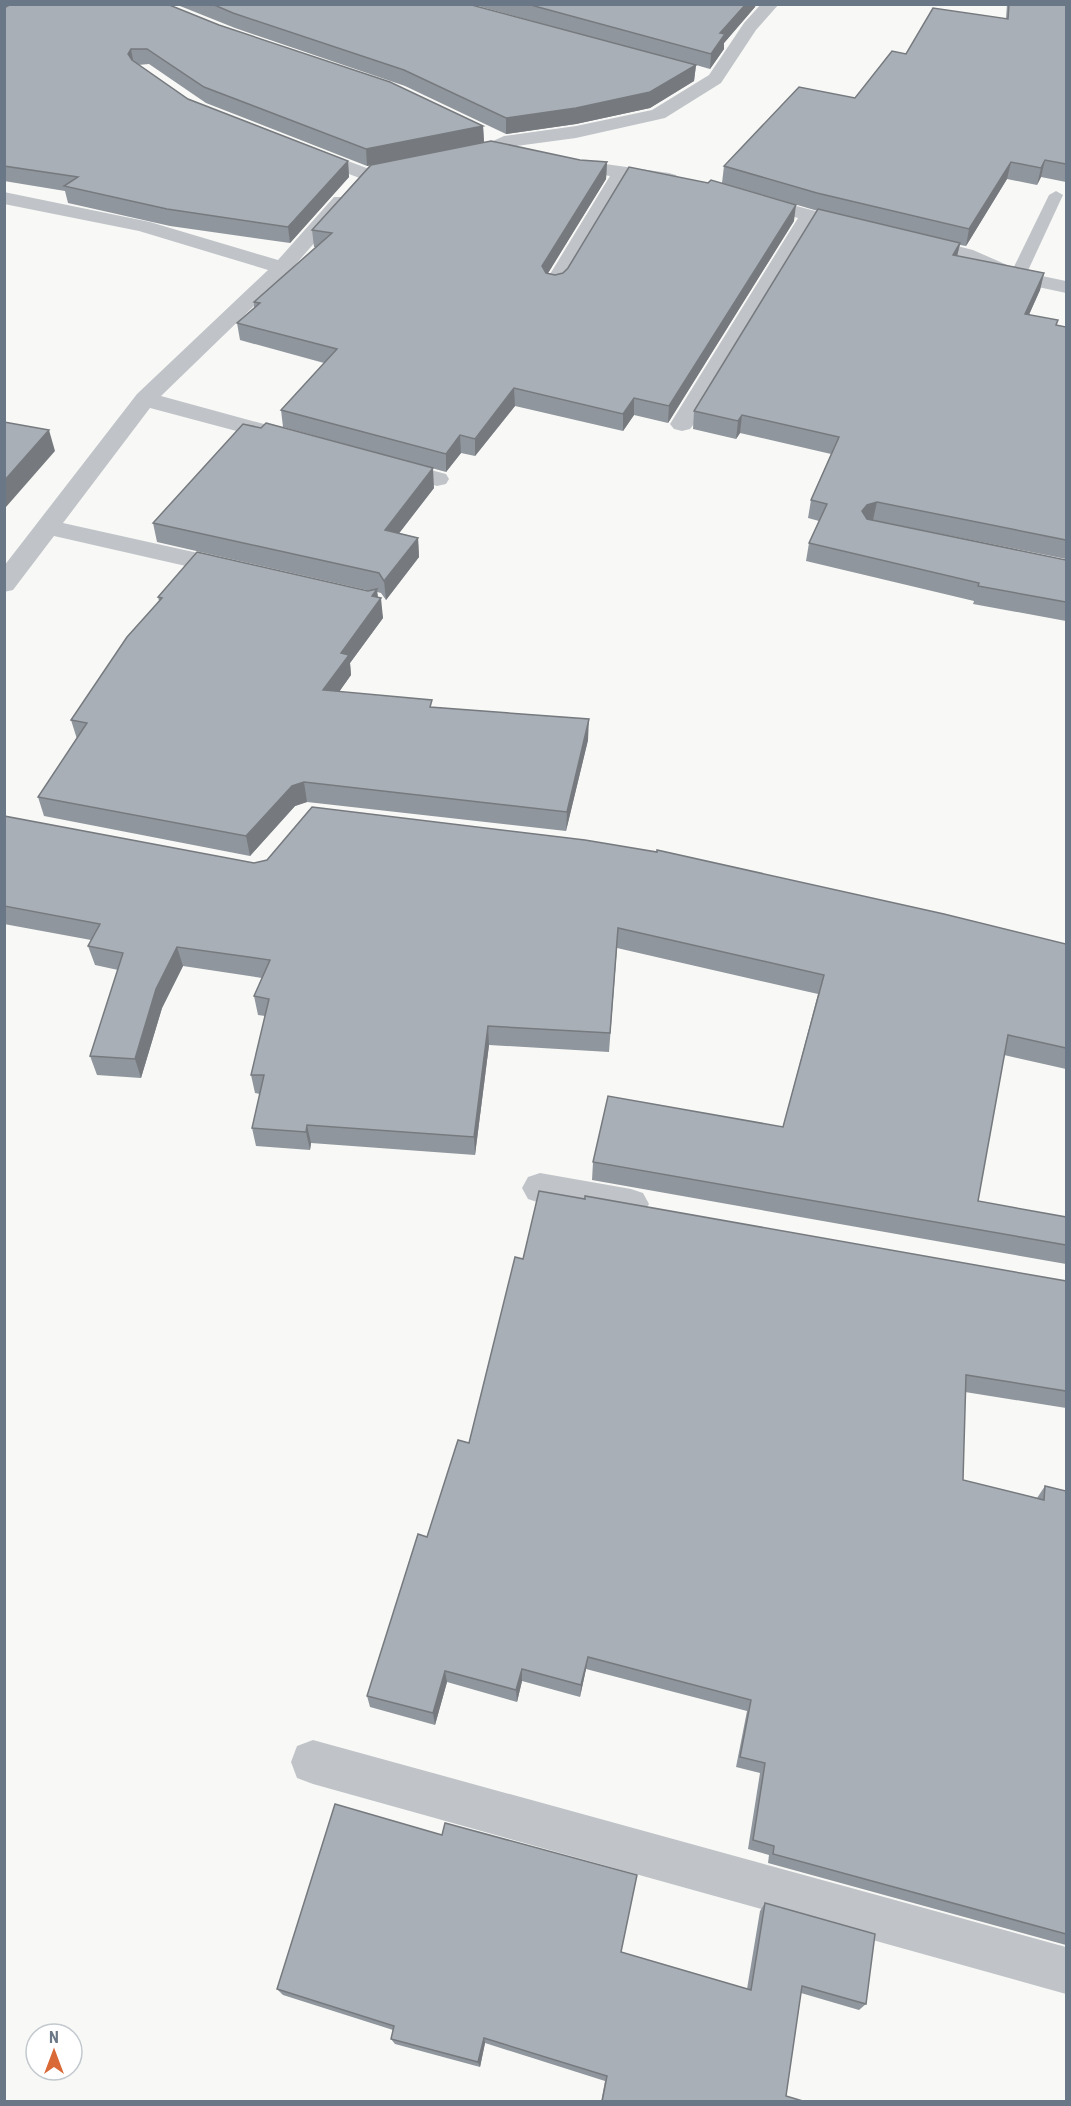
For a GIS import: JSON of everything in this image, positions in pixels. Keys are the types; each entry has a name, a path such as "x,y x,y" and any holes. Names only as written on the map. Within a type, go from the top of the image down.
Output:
{"street":[{"path":"444,159 492,141 576,132 657,114 715,79 750,27 771,4"},
{"path":"692,73 715,79"},
{"path":"492,141 540,160 687,182"},
{"path":"287,144 365,174 388,170"},
{"path":"555,284 622,173"},
{"path":"4,584 145,399 282,268 365,174"},
{"path":"732,194 809,217 876,233"},
{"path":"4,198 143,226 282,268"},
{"path":"682,424 809,217"},
{"path":"899,238 966,254 1017,277 1066,287"},
{"path":"145,399 302,442"},
{"path":"370,461 437,479"},
{"path":"48,527 256,574"},
{"path":"540,1188 657,1209"},
{"path":"313,1762 1066,1971"}],"lane":[{"path":"1017,277 1056,195"}],"building":[{"path":"11,4 167,4 219,25 390,82 483,126 366,149 204,87 147,49 131,49 128,54 132,60 188,99 348,161 288,227 167,209 64,186 78,177 4,166 4,8"},
{"path":"212,4 468,4 696,65 650,92 576,108 506,118 404,70"},
{"path":"527,4 746,4 720,33 725,34 711,54"},
{"path":"1009,4 1066,4 1066,164 1045,160 1041,168 1011,162 969,229 817,193 724,166 799,87 855,98 892,51 906,54 933,8 1008,19"},
{"path":"491,141 580,160 607,162 542,266 546,273 555,275 563,273 568,268 629,167 708,183 711,180 796,205 669,406 634,398 623,414 514,388 475,439 460,435 446,454 281,410 337,349 237,323 260,303 254,302 332,233 312,230 371,165"},
{"path":"818,209 960,243 953,255 1044,273 1025,314 1058,320 1056,325 1066,327 1066,540 877,502 867,505 862,511 867,519 1066,560 1066,602 978,586 979,583 809,543 827,504 811,500 839,437 742,415 738,421 694,411"},
{"path":"4,422 49,430 4,481"},
{"path":"266,423 433,468 385,530 418,538 384,581 379,573 153,523 243,424 261,428"},
{"path":"197,552 368,591 377,589 372,596 381,598 341,653 349,655 323,690 432,700 430,707 589,719 567,812 304,782 292,786 246,836 38,797 87,723 71,720 127,637 162,598 158,597"},
{"path":"312,807 585,840 657,852 657,850 944,914 1066,944 1066,1048 1008,1035 978,1201 1066,1217 1066,1245 593,1162 608,1096 783,1127 824,975 618,928 610,1033 488,1026 474,1137 307,1125 306,1132 252,1128 264,1075 251,1075 269,999 254,996 270,960 177,947 156,989 135,1059 90,1056 123,953 88,946 100,924 4,906 4,816 254,863 267,860"},
{"path":"539,1191 585,1199 585,1196 1066,1281 1066,1391 966,1375 963,1480 1044,1500 1045,1486 1066,1491 1066,1934 773,1854 774,1846 753,1840 765,1763 740,1757 751,1700 588,1657 581,1685 522,1669 516,1690 445,1671 433,1713 367,1696 418,1534 427,1537 458,1440 469,1443 515,1257 523,1259"},
{"path":"335,1804 442,1835 445,1823 637,1875 621,1952 751,1990 765,1903 875,1934 866,2004 802,1986 786,2096 806,2102 602,2102 607,2076 484,2038 478,2062 391,2039 394,2026 277,1989"}]}
